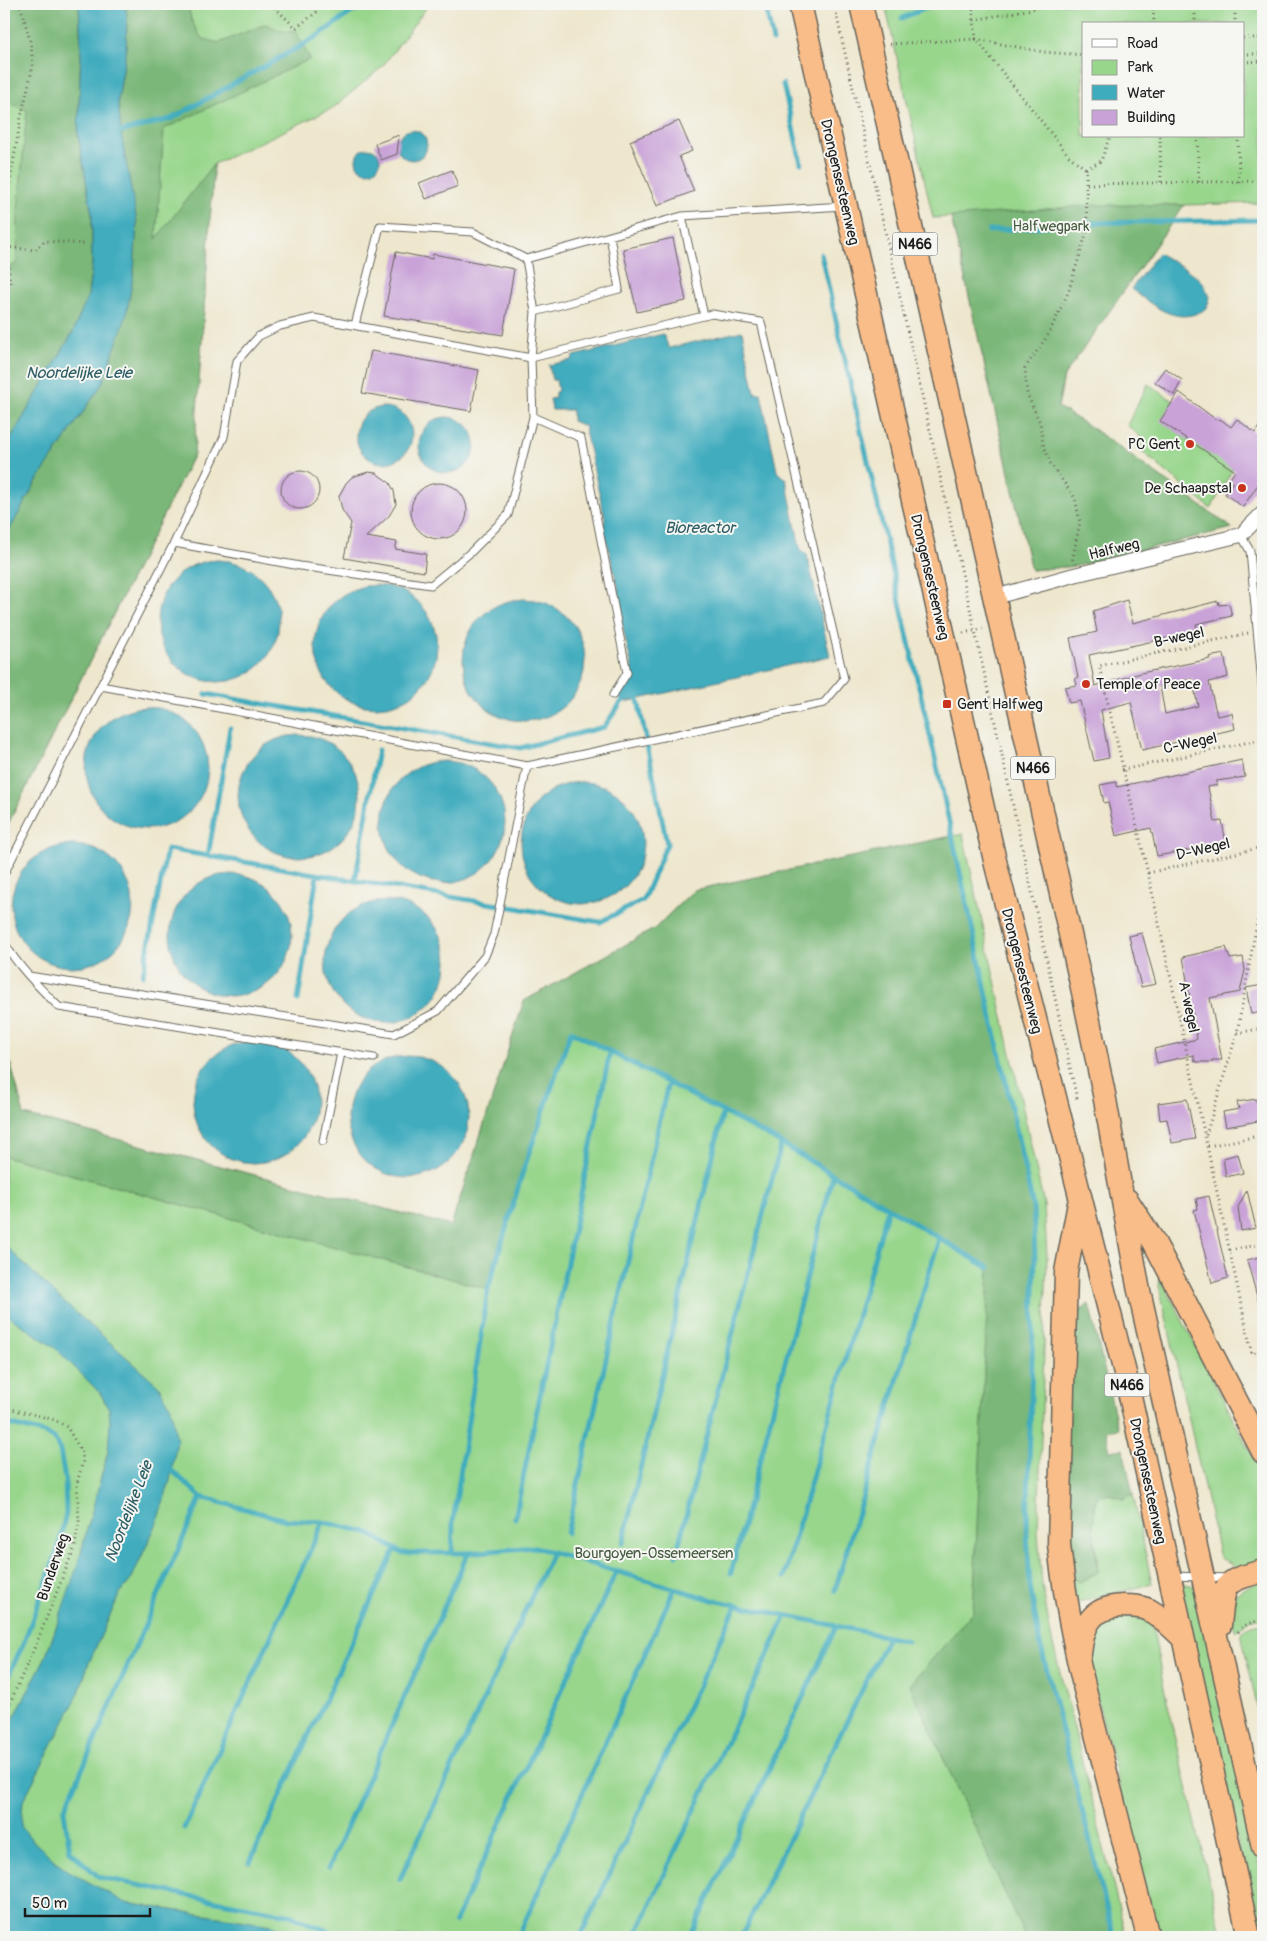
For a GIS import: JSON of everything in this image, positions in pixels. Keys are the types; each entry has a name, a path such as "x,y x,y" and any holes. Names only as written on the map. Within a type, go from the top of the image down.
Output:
{"highway":[{"name":"Drongensesteenweg","path":"800,4 1005,903 1124,1373 1250,1937"},
{"name":"N466","path":"861,4 1083,992 1122,1191 1138,1286 1203,1578 1226,1640 1263,1847"},
{"path":"1122,1191 1154,1242 1263,1452"},
{"path":"1080,1195 1066,1272 1059,1544 1066,1605 1079,1668 1148,1937"},
{"path":"1226,1640 1224,1591 1226,1586 1237,1578 1263,1570"},
{"path":"1079,1668 1082,1635 1089,1621 1097,1612 1108,1608 1133,1606 1147,1609 1166,1621 1182,1637"}],"street":[{"path":"1241,535 1263,513"},
{"name":"Halfweg","path":"995,596 1241,535"}],"lane":[{"path":"355,325 380,226 473,232 526,259 682,216 846,205"},
{"path":"682,216 704,316"},
{"path":"534,312 619,289 610,236"},
{"path":"174,543 300,566 431,585 471,552 508,515 533,417 531,358 534,312 526,259"},
{"path":"4,874 174,543 224,437 237,361 259,336 280,326 314,318 531,358 712,314 761,322 844,679 824,703 526,766 102,686"},
{"path":"533,417 581,438 627,672 613,695"},
{"path":"1241,535 1250,551 1263,695"},
{"path":"28,976 394,1034 438,1011 485,956 494,934 526,766"},
{"path":"4,942 10,954 28,976 59,1006 374,1058"},
{"path":"324,1141 341,1053"},
{"path":"1169,1576 1237,1578"}],"path":[{"path":"4,302 10,283 5,248 7,238 5,216 21,117 33,66 31,44 20,4"},
{"path":"271,4 296,28 324,4"},
{"path":"834,4 975,630 1078,1102"},
{"path":"974,20 1058,4"},
{"path":"1154,4 1154,22"},
{"path":"1194,4 1195,22"},
{"path":"1235,4 1235,22"},
{"path":"972,5 976,39 1070,156 1086,169 1087,230 1068,293 1048,335 1025,368 1027,394 1040,423 1043,443 1050,464 1075,498 1080,522 1072,558 1074,575"},
{"path":"1244,38 1263,38"},
{"path":"870,46 976,39 1043,52 1082,55"},
{"path":"1244,54 1263,54"},
{"path":"1244,62 1263,61"},
{"path":"1086,169 1101,161 1109,138"},
{"path":"1160,138 1161,183"},
{"path":"1197,138 1198,182"},
{"path":"1238,138 1239,182"},
{"path":"1087,184 1263,181"},
{"path":"5,248 35,250 45,241 84,244"},
{"path":"944,637 1001,625"},
{"name":"B-wegel","path":"1099,666 1258,631"},
{"name":"A-wegel","path":"1099,666 1122,770 1148,873 1252,1354 1263,1351"},
{"name":"C-Wegel","path":"1122,770 1263,739"},
{"name":"D-Wegel","path":"1148,873 1263,847"},
{"path":"1206,1138 1237,1033 1258,917 1263,912"},
{"path":"1237,1033 1263,1028"},
{"path":"1208,1146 1263,1135"},
{"path":"1230,1250 1263,1244"},
{"name":"Bunderweg","path":"4,1407 55,1420 67,1427 82,1453 83,1460 77,1483 79,1521 75,1546 37,1642 4,1716"},
{"path":"1226,1640 1243,1626 1263,1620"}],"green space":[{"path":"4,4 429,4 382,67 333,108 214,164 194,454 4,832"},
{"path":"4,4 79,4 81,48 78,135 92,214 92,265 88,296 73,332 4,450 4,271 17,263 18,211 27,110 4,101"},
{"path":"125,4 188,4 191,19 201,38 219,43 266,24 281,31 296,32 310,59 164,129 156,239 214,164 194,454 4,832 4,540 36,482 102,384 121,133 118,101 126,51 127,16"},
{"name":"Halfwegpark","path":"885,4 1263,4 1263,203 1184,205 1064,376 1058,407 1093,429 1232,528 1076,566 1031,570 951,217 933,218"},
{"path":"1095,205 1184,205 1064,376 1058,407 1093,429 1232,528 1076,566 1031,570 951,217"},
{"name":"PC Gent","path":"1148,384 1244,448 1211,509 1139,449 1144,440 1127,425"},
{"name":"Bourgoyen-Ossemeersen","path":"963,834 1044,1205 1047,1257 1038,1533 1042,1585 1051,1636 1126,1937 4,1937 4,1038 24,1115 451,1226 524,1001 654,929 694,890"},
{"path":"952,836 1033,1207 1035,1257 1027,1533 1030,1586 1039,1639 1114,1937 1025,1937 910,1685 973,1612 989,1268 772,1138 571,1032 523,1171 488,1289 4,1156 4,1038 24,1115 451,1226 524,1001 654,929 694,890"},
{"path":"1160,1277 1252,1455 1263,1480 1263,1564 1239,1569 1220,1558 1159,1286"},
{"path":"1089,1304 1118,1429 1106,1431 1110,1451 1123,1449 1133,1494 1123,1499 1110,1494 1096,1497 1093,1527 1098,1572 1080,1582 1062,1574 1063,1321"},
{"path":"1110,1494 1123,1499 1133,1494 1152,1584 1066,1605 1062,1574 1098,1572 1093,1527 1096,1497"},
{"path":"1179,1582 1197,1587 1263,1883 1263,1937 1258,1937"},
{"path":"1256,1583 1263,1583 1263,1617 1249,1620 1236,1632 1231,1614 1232,1601 1239,1591"},
{"path":"1120,1616 1144,1618 1152,1623 1162,1679 1222,1937 1158,1937 1089,1667 1092,1638 1103,1621"},
{"path":"1263,1623 1263,1734 1241,1633 1253,1624"}],"water":[{"name":"Noordelijke Leie","path":"79,4 125,4 127,16 126,51 118,101 121,133 137,222 134,271 126,317 102,384 36,482 4,540 4,450 73,332 88,295 92,265 92,214 78,135 81,48"},
{"path":"412,130 418,131 426,139 426,151 418,159 412,160 406,159 398,151 397,145 398,139 406,131"},
{"path":"368,148 377,151 380,160 377,169 368,172 359,169 356,160 359,151"},
{"path":"1158,253 1186,269 1202,281 1210,297 1207,308 1196,314 1176,315 1158,308 1131,289"},
{"name":"Bioreactor","path":"742,331 755,393 761,393 777,471 786,479 800,548 807,555 830,656 626,702 617,696 632,667 618,607 621,600 603,526 605,519 584,426 572,421 572,410 552,410 550,399 555,398 555,392 558,391 556,380 552,380 549,365 572,360 573,356 663,334 669,348"},
{"path":"384,407 399,412 407,420 412,435 407,450 399,458 384,463 369,458 361,450 356,435 361,420 369,412"},
{"path":"447,417 458,419 467,425 473,434 475,445 473,456 467,465 458,471 447,473 436,471 427,465 421,456 419,445 421,434 427,425 436,419"},
{"path":"218,560 242,564 261,578 275,597 279,621 275,645 261,664 242,678 218,682 194,678 175,664 161,645 157,621 161,597 175,578 194,564"},
{"path":"376,585 400,589 419,603 433,622 437,646 433,670 419,689 400,703 376,707 352,703 333,689 319,670 315,646 319,622 333,603 352,589"},
{"path":"524,599 548,603 567,617 581,636 585,660 581,684 567,703 548,717 524,721 500,717 481,703 467,684 463,660 467,636 481,617 500,603"},
{"path":"147,707 171,711 190,725 204,744 208,768 204,792 190,811 171,825 147,829 123,825 104,811 90,792 86,768 90,744 104,725 123,711"},
{"path":"299,735 323,739 342,753 356,772 360,796 356,820 342,839 323,853 299,857 275,853 256,839 242,820 238,796 242,772 256,753 275,739"},
{"path":"444,761 468,765 487,779 501,798 505,822 501,846 487,865 468,879 444,883 420,879 401,865 387,846 383,822 387,798 401,779 420,765"},
{"path":"582,782 606,786 625,800 639,819 643,843 639,867 625,886 606,900 582,904 558,900 539,886 525,867 521,843 525,819 539,800 558,786"},
{"path":"72,845 95,849 115,863 129,883 133,906 129,929 115,949 95,963 72,967 49,963 29,949 15,929 11,906 15,883 29,863 49,849"},
{"path":"231,874 255,878 274,892 288,911 292,935 288,959 274,978 255,992 231,996 207,992 188,978 174,959 170,935 174,911 188,892 207,878"},
{"path":"386,901 410,905 429,919 443,938 447,962 443,986 429,1005 410,1019 386,1023 362,1019 343,1005 329,986 325,962 329,938 343,919 362,905"},
{"path":"254,1041 278,1045 297,1059 311,1078 315,1102 311,1126 297,1145 278,1159 254,1163 230,1159 211,1145 197,1126 193,1102 197,1078 211,1059 230,1045"},
{"path":"408,1056 432,1060 451,1074 465,1093 469,1117 465,1141 451,1160 432,1174 408,1178 384,1174 365,1160 351,1141 347,1117 351,1093 365,1074 384,1060"},
{"name":"Noordelijke Leie","path":"4,1244 57,1296 158,1385 171,1408 177,1441 170,1481 156,1525 131,1580 120,1593 88,1665 79,1693 23,1801 21,1826 32,1840 62,1867 126,1903 272,1925 297,1937 4,1937 4,1737 46,1656 77,1567 108,1451 110,1423 109,1409 100,1393 55,1348 4,1313"}],"building":[{"path":"679,121 692,151 679,156 694,191 657,206 630,141"},
{"path":"399,135 397,154 381,160 375,144"},
{"path":"452,170 458,186 426,199 419,183"},
{"path":"673,238 686,301 637,312 623,249"},
{"path":"396,252 432,259 433,254 514,269 503,335 384,316"},
{"path":"371,351 479,370 471,411 362,393"},
{"path":"1165,368 1182,380 1174,395 1155,382"},
{"path":"1179,392 1218,421 1220,419 1231,427 1237,419 1255,433 1263,420 1263,477 1243,507 1225,494 1233,482 1229,480 1235,471 1160,421"},
{"path":"300,471 307,472 313,477 318,483 318,497 313,503 307,508 300,509 293,508 287,503 282,497 281,490 282,483 287,477 293,472"},
{"path":"368,472 376,473 390,483 394,491 396,504 389,516 366,537 397,542 395,549 426,554 424,572 344,558 351,523 342,510 339,496 346,483 352,477"},
{"path":"439,483 454,488 462,496 467,511 462,526 454,534 439,539 424,534 416,526 411,511 416,496 424,488"},
{"path":"1127,600 1133,623 1218,601 1219,605 1229,604 1232,616 1196,624 1197,629 1163,639 1089,655 1095,686 1141,673 1210,659 1209,657 1224,654 1228,677 1209,682 1217,716 1232,713 1235,729 1142,750 1131,702 1101,710 1109,758 1094,761 1080,701 1069,703 1065,687 1077,685 1075,678 1078,678 1070,638 1097,632 1093,611","holes":["1192,679 1198,706 1165,714 1160,686"]},
{"path":"1242,760 1245,777 1216,781 1217,785 1208,787 1215,822 1222,821 1226,843 1157,856 1151,828 1116,836 1108,802 1104,803 1100,785 1116,782 1117,787"},
{"path":"1142,933 1156,984 1141,987 1129,936"},
{"path":"1226,947 1230,959 1243,957 1245,970 1240,992 1210,998 1222,1060 1196,1062 1196,1060 1194,1061 1194,1055 1157,1063 1154,1049 1197,1039 1183,957"},
{"path":"1263,985 1263,1012 1251,1014 1246,988"},
{"path":"1187,1099 1195,1139 1172,1143 1167,1119 1160,1120 1158,1103"},
{"path":"1256,1099 1257,1103 1263,1102 1263,1120 1226,1127 1223,1112 1239,1109 1237,1102"},
{"path":"1238,1154 1243,1173 1226,1177 1223,1158"},
{"path":"1247,1190 1256,1228 1241,1231 1238,1207"},
{"path":"1209,1196 1228,1278 1212,1283 1194,1210 1198,1209 1196,1199"},
{"path":"1263,1256 1263,1303 1259,1304 1247,1260"}],"waterway":[{"path":"116,133 171,119 313,39 361,4"},
{"path":"765,4 773,41"},
{"path":"902,18 936,4"},
{"path":"783,84 801,163"},
{"path":"989,231 1080,223 1263,220"},
{"path":"821,254 936,762 1033,1207 1035,1257 1027,1534 1030,1586 1039,1639 1114,1937"},
{"path":"206,694 520,748 604,727 623,700"},
{"path":"143,975 167,849 600,922 643,900 667,844 638,700"},
{"path":"208,856 230,728"},
{"path":"355,881 378,750"},
{"path":"298,1000 317,875"},
{"path":"452,1553 453,1521 488,1289 523,1171 571,1031 772,1138 989,1268"},
{"path":"515,1518 610,1052"},
{"path":"567,1533 668,1083"},
{"path":"623,1543 723,1112"},
{"path":"676,1555 781,1144"},
{"path":"731,1573 833,1175"},
{"path":"784,1577 888,1208"},
{"path":"835,1590 939,1239"},
{"path":"4,1423 44,1433 54,1438 60,1450 65,1479 66,1513 58,1549 24,1642 4,1685"},
{"path":"168,1467 201,1497 286,1520 323,1522 366,1532 402,1553 468,1553 535,1547 713,1600 907,1641"},
{"path":"201,1497 64,1811 70,1851 99,1877 287,1914 342,1937"},
{"path":"184,1828 323,1522"},
{"path":"250,1862 395,1549"},
{"path":"329,1867 468,1553"},
{"path":"400,1879 552,1553"},
{"path":"455,1922 616,1572"},
{"path":"518,1937 674,1589"},
{"path":"580,1937 736,1606"},
{"path":"635,1937 786,1616"},
{"path":"690,1937 836,1627"},
{"path":"741,1937 888,1637"}],"place":[{"name":"PC Gent","path":"1190,444"},
{"name":"De Schaapstal","path":"1242,488"},
{"name":"Temple of Peace","path":"1086,684"},
{"name":"Gent Halfweg","path":"947,704"}]}
